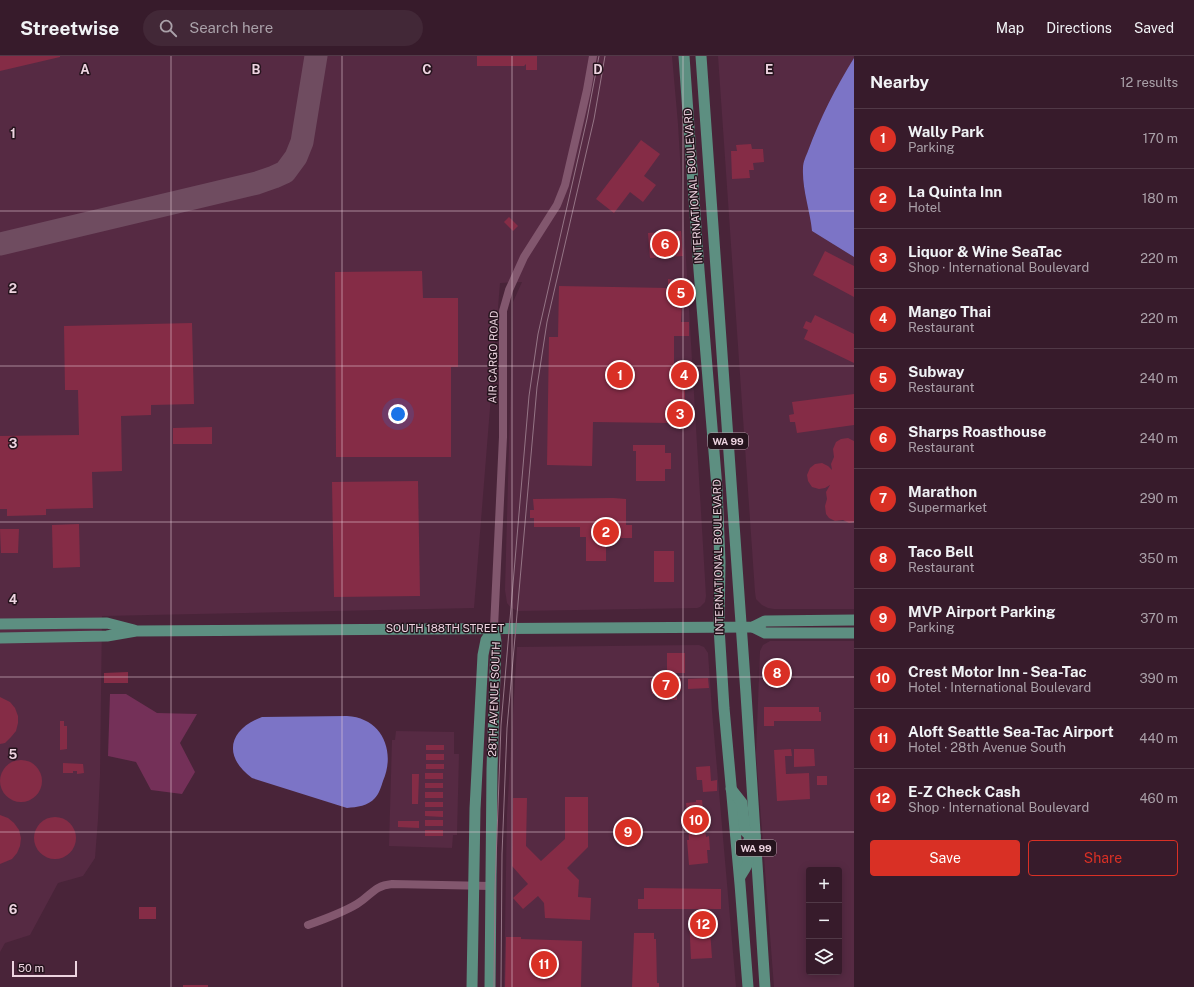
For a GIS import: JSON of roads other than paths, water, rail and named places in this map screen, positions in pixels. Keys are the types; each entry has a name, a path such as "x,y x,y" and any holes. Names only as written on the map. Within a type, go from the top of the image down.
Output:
{"main road":[{"name":"INTERNATIONAL BOULEVARD","path":"684,56 699,270 717,488 720,562 719,627 748,987"},
{"name":"INTERNATIONAL BOULEVARD","path":"701,56 742,626 764,987"},
{"name":"SOUTH 188TH STREET","path":"753,627 765,621 854,620"},
{"name":"SOUTH 188TH STREET","path":"0,624 106,623 136,631"},
{"name":"SOUTH 188TH STREET","path":"0,638 107,636 136,631 742,626 753,627 765,633 854,633"},
{"name":"28TH AVENUE SOUTH","path":"472,987 475,784 483,655 486,640 494,628"},
{"name":"28TH AVENUE SOUTH","path":"490,987 492,753 496,642 494,628"},
{"path":"732,789 742,803 745,831 748,834 755,836"},
{"path":"740,878 748,862 747,845 750,839 755,836"}],"street":[{"name":"AIR CARGO ROAD","path":"494,628 503,437 503,311 509,290 524,257 561,196 587,90 593,56"},
{"path":"308,925 338,914 359,903 376,889 384,885 491,886"}],"tram line":[{"path":"494,987 495,889 501,725 529,396 538,334 587,119 599,56"},
{"path":"501,987 502,854 507,728 537,387 547,322 594,119 605,56"}],"place":[{"name":"Sharps Roasthouse","path":"665,244"},
{"name":"Subway","path":"681,293"},
{"name":"Wally Park","path":"620,375"},
{"name":"Mango Thai","path":"684,375"},
{"name":"Liquor & Wine SeaTac","path":"680,414"},
{"name":"La Quinta Inn","path":"606,532"},
{"name":"Taco Bell","path":"777,673"},
{"name":"Marathon","path":"666,685"},
{"name":"Crest Motor Inn - Sea-Tac","path":"696,820"},
{"name":"MVP Airport Parking","path":"628,832"},
{"name":"E-Z Check Cash","path":"703,924"},
{"name":"Aloft Seattle Sea-Tac Airport","path":"544,964"}]}
